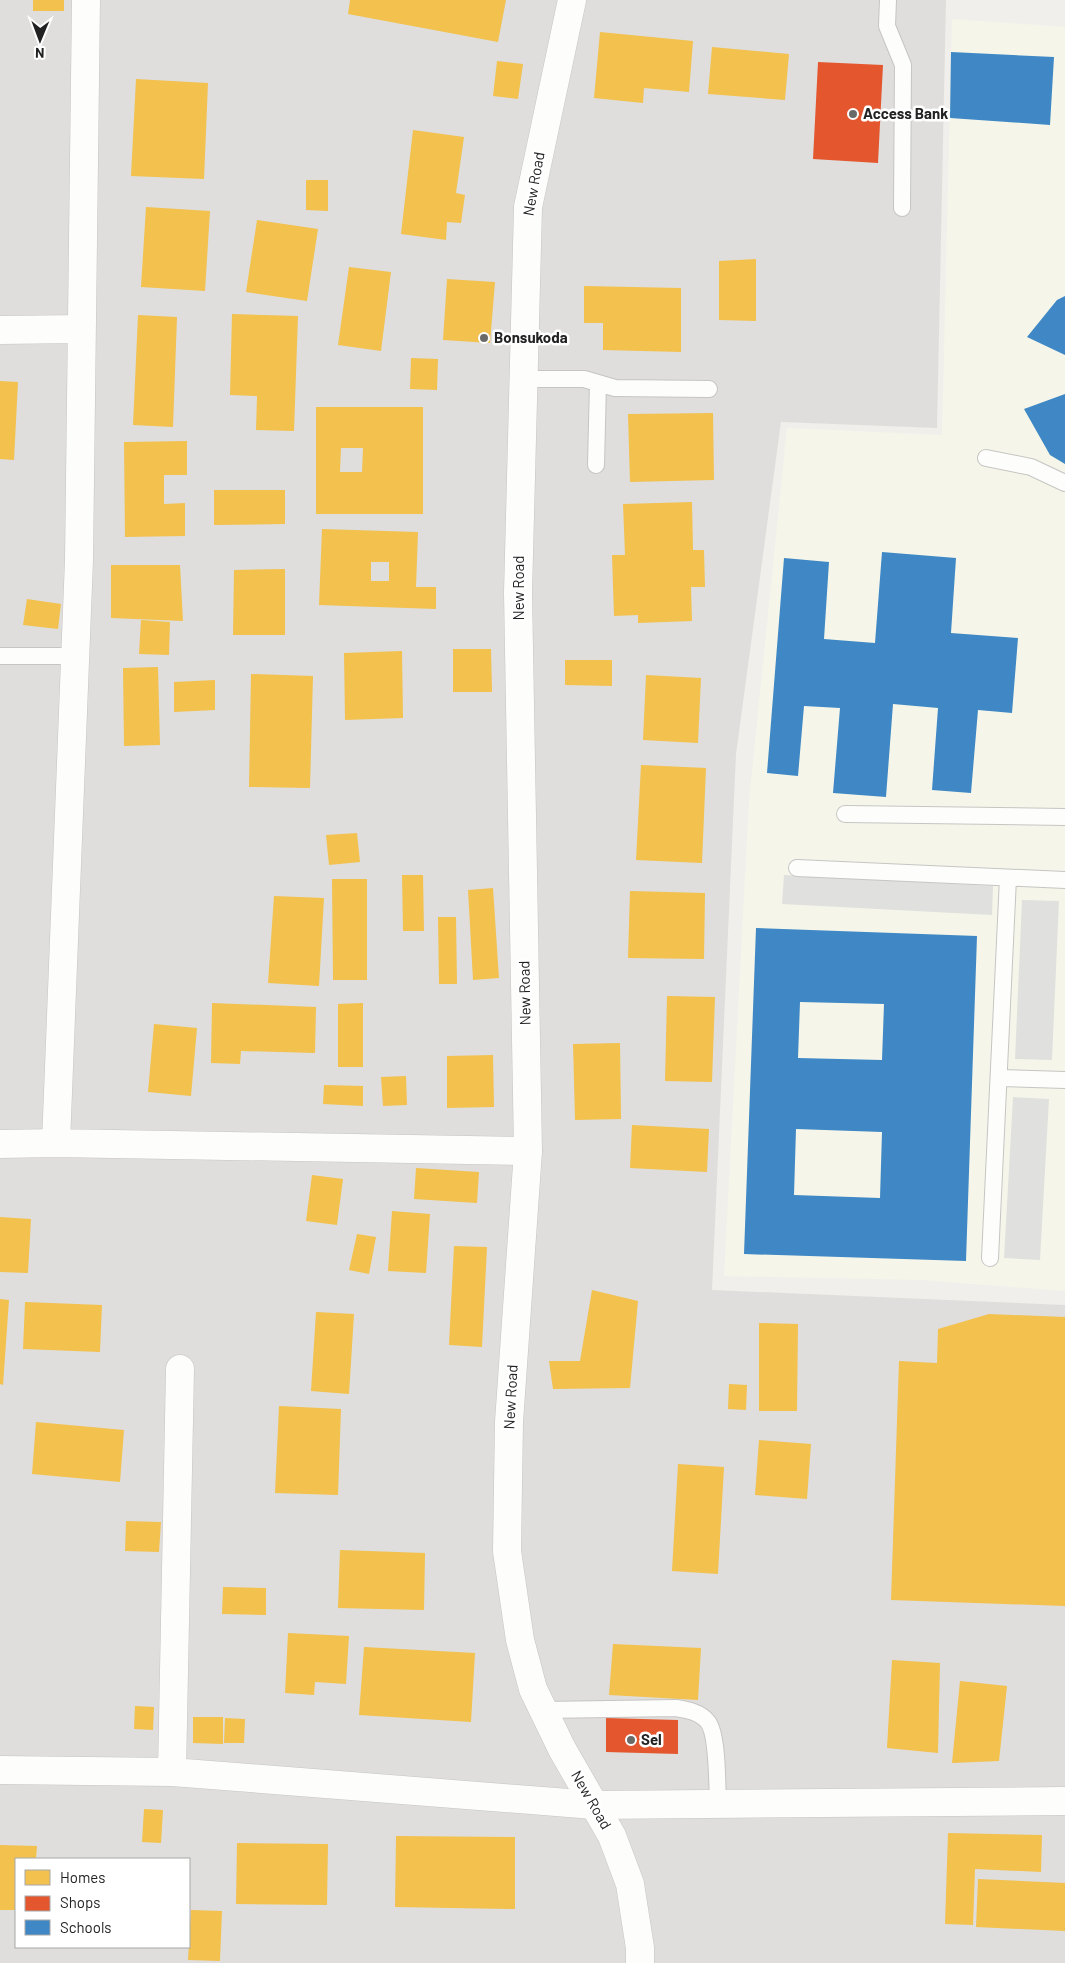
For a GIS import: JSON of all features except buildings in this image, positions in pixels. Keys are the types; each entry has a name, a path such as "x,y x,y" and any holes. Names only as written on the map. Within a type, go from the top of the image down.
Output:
{"street":[{"path":"56,1143 79,560 86,0"},
{"name":"New Road","path":"572,0 528,208 518,593 528,1152 509,1422 507,1551 520,1640 533,1690 562,1750 612,1836 630,1884 640,1948 640,1963"},
{"path":"0,330 81,329"},
{"path":"0,1144 56,1143 528,1152"},
{"path":"172,1772 180,1369"},
{"path":"0,1770 172,1772 594,1805 1065,1801"}],"lane":[{"path":"888,0 887,26 903,65 902,208"},
{"path":"523,379 584,379 615,388 709,389"},
{"path":"596,465 598,383"},
{"path":"986,458 1031,467 1065,483"},
{"path":"0,656 76,656"},
{"path":"845,814 1065,817"},
{"path":"798,868 1065,880"},
{"path":"990,1258 1008,878"},
{"path":"1000,1078 1065,1080"},
{"path":"543,1710 676,1708 691,1710 701,1715 709,1723 714,1736 718,1804"}],"shaded area":[{"path":"0,0 946,0 937,428 781,422 736,754 712,1290 1065,1305 1065,1963 0,1963"},
{"path":"952,19 1065,27 1065,1291 921,1280 724,1276 749,801 787,428 942,435"},
{"path":"784,875 993,886 992,915 782,904"},
{"path":"1022,900 1059,901 1052,1060 1015,1059"},
{"path":"1013,1097 1049,1099 1040,1260 1004,1258"}],"place":[{"name":"Access Bank","path":"853,114"},
{"name":"Bonsukoda","path":"484,338"},
{"name":"Sel","path":"631,1740"}]}
